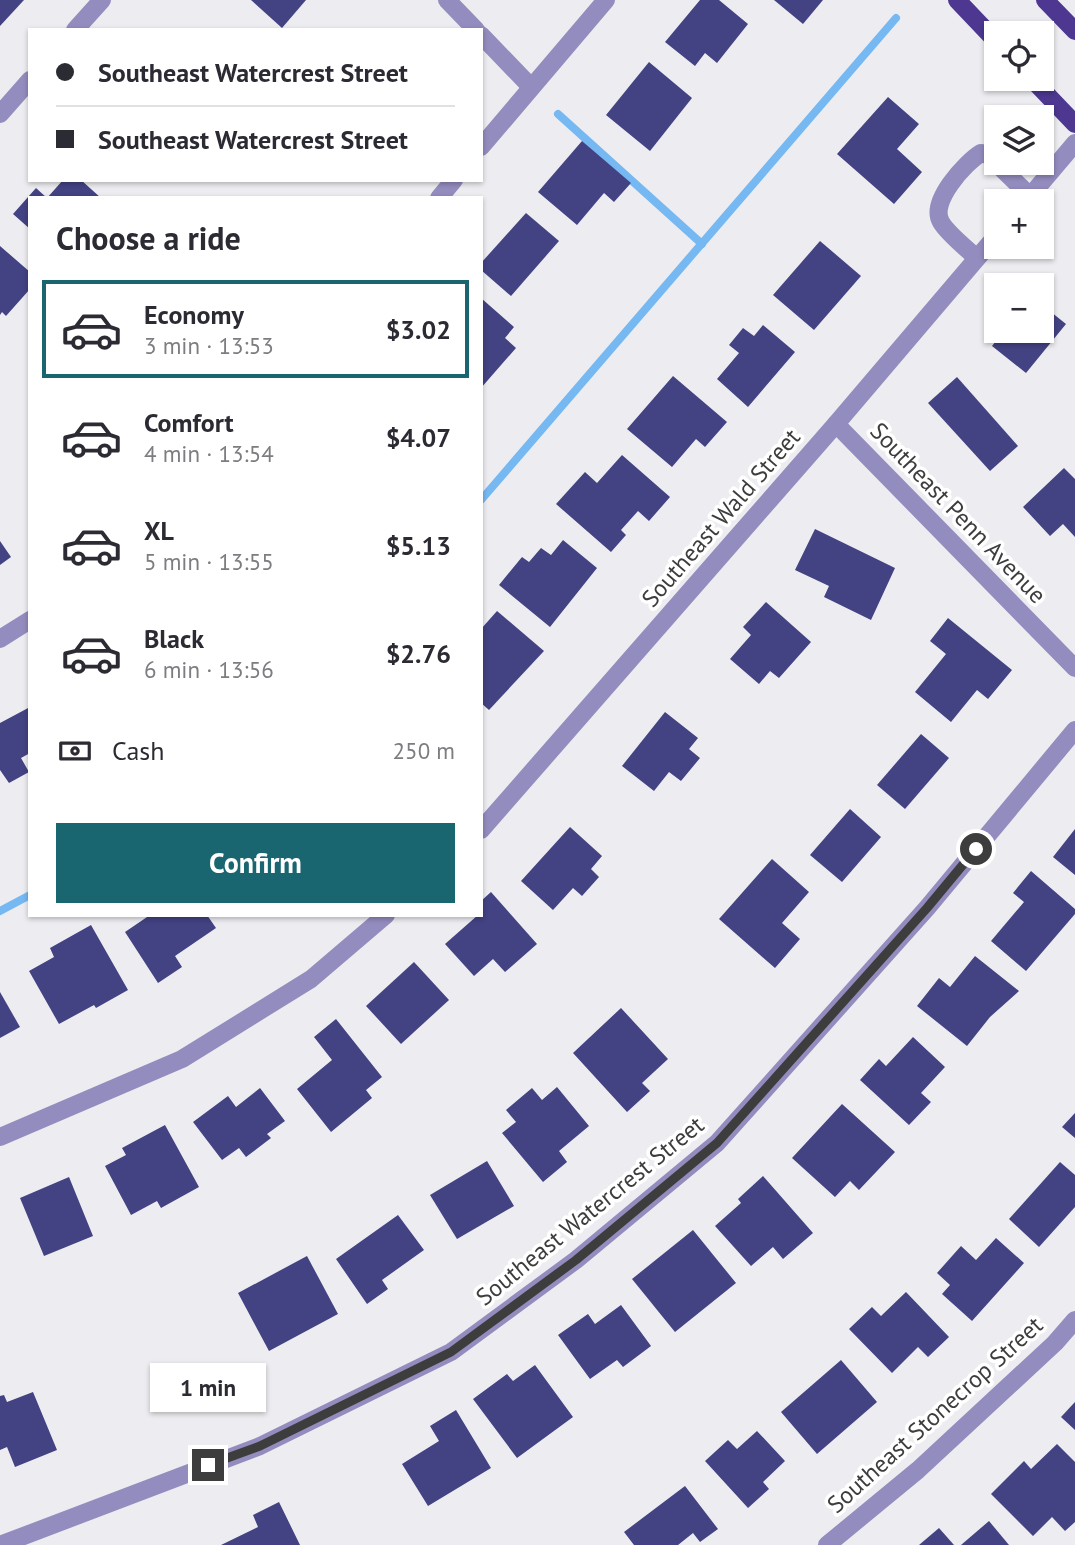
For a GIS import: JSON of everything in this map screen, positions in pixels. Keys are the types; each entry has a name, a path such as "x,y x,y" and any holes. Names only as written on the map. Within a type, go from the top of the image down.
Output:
{"main road":[{"path":"957,0 984,28"},
{"path":"1045,0 1075,31"},
{"path":"1043,91 1075,124"}],"street":[{"path":"77,28 102,0"},
{"path":"447,0 474,28"},
{"path":"483,145 606,0"},
{"path":"483,37 531,87"},
{"path":"0,114 28,82"},
{"path":"1037,189 1075,144"},
{"path":"977,258 940,222 938,210 945,191 973,158 984,154"},
{"path":"1007,175 1019,189"},
{"path":"441,196 451,182"},
{"name":"Southeast Wald Street","path":"483,828 836,424 984,250"},
{"name":"Southeast Penn Avenue","path":"836,424 1075,668"},
{"path":"0,639 28,621"},
{"name":"Southeast Watercrest Street","path":"0,1545 260,1446 439,1358 451,1352 576,1260 717,1143 927,908 1075,730"},
{"path":"0,1137 183,1059 311,979 384,917"},
{"name":"Southeast Stonecrop Street","path":"827,1545 918,1470 1055,1343 1075,1320"}],"building":[{"path":"0,0 24,0 0,26"},
{"path":"251,0 306,0 282,28"},
{"path":"700,0 719,0 748,24 717,63 705,53 695,66 665,42"},
{"path":"774,0 823,0 803,24"},
{"path":"649,62 692,98 650,151 606,115"},
{"path":"888,97 919,124 897,149 922,172 894,204 837,154"},
{"path":"582,141 631,183 614,202 604,193 577,225 538,192"},
{"path":"61,182 83,182 99,196 49,196"},
{"path":"36,188 45,196 29,196"},
{"path":"28,197 28,227 13,214"},
{"path":"526,213 559,241 511,296 483,272 483,261"},
{"path":"820,241 861,276 814,330 773,295"},
{"path":"0,246 28,270 28,291 6,316 2,312 0,315"},
{"path":"483,300 514,327 505,338 516,348 483,386"},
{"path":"1054,314 1066,324 1054,339"},
{"path":"763,325 795,352 748,407 717,379 739,353 729,345 743,328 754,336"},
{"path":"994,343 1050,343 1026,373 992,346"},
{"path":"673,376 727,422 705,447 696,439 672,467 627,429"},
{"path":"957,377 1018,446 990,471 928,403"},
{"path":"622,455 670,497 649,521 638,511 621,530 626,535 611,552 556,504 585,472 597,483"},
{"path":"1064,468 1075,479 1075,537 1063,524 1050,536 1023,507"},
{"path":"815,529 895,568 871,620 824,597 829,586 795,570"},
{"path":"563,540 597,568 550,627 499,585 522,557 529,562 541,548 551,555"},
{"path":"0,541 11,557 0,565"},
{"path":"766,602 811,642 779,678 770,671 759,684 730,659 751,635 743,627"},
{"path":"497,611 544,651 489,710 483,705 483,627"},
{"path":"948,618 1012,670 988,699 977,690 951,722 915,692 946,654 930,641"},
{"path":"28,708 28,754 21,758 28,773 9,783 0,770 0,723"},
{"path":"665,712 698,738 689,749 700,758 681,781 669,772 654,791 622,766"},
{"path":"921,734 949,758 905,809 877,785"},
{"path":"850,809 881,837 842,882 810,855"},
{"path":"570,827 602,856 591,869 599,877 582,896 573,888 553,910 521,881"},
{"path":"1075,829 1075,875 1053,857"},
{"path":"772,859 809,892 782,923 800,939 775,968 719,919"},
{"path":"1031,871 1075,909 1075,914 1026,971 991,941 1024,902 1013,893"},
{"path":"491,892 537,944 505,972 493,959 474,976 445,944 476,917 483,917 483,899"},
{"path":"147,917 208,917 216,928 175,956 182,967 158,983 125,932"},
{"path":"91,925 128,990 59,1024 29,971 54,957 50,948"},
{"path":"975,956 1019,991 990,1017 967,1046 917,1006 939,978 950,987"},
{"path":"414,962 449,1000 401,1044 366,1006"},
{"path":"0,992 20,1027 0,1038"},
{"path":"621,1008 668,1059 642,1083 650,1091 627,1112 573,1053"},
{"path":"336,1019 382,1077 366,1090 372,1098 331,1132 297,1089 332,1060 314,1037"},
{"path":"913,1037 945,1067 921,1093 931,1102 909,1125 860,1080 879,1059 886,1066"},
{"path":"557,1087 589,1126 559,1151 567,1162 543,1182 502,1133 516,1122 506,1110 532,1088 542,1100"},
{"path":"260,1088 285,1121 267,1134 271,1138 246,1157 239,1148 222,1160 193,1122 228,1096 236,1107"},
{"path":"842,1104 895,1152 859,1190 850,1181 835,1197 792,1158"},
{"path":"1075,1113 1075,1138 1062,1127"},
{"path":"165,1125 199,1187 161,1208 157,1201 131,1215 105,1166 126,1155 122,1148"},
{"path":"487,1161 514,1206 457,1239 430,1195"},
{"path":"1060,1162 1075,1175 1075,1207 1039,1247 1009,1219"},
{"path":"763,1176 813,1233 783,1259 773,1247 751,1266 715,1226 741,1203 738,1199"},
{"path":"69,1177 93,1236 44,1256 20,1198"},
{"path":"398,1215 424,1250 382,1280 388,1289 367,1304 336,1259"},
{"path":"693,1230 736,1283 675,1332 632,1279"},
{"path":"996,1238 1024,1263 972,1321 942,1294 950,1285 937,1273 961,1246 976,1260"},
{"path":"307,1256 338,1314 269,1351 238,1293"},
{"path":"906,1292 949,1337 928,1357 918,1347 892,1373 849,1329 872,1307 881,1316"},
{"path":"621,1305 651,1346 623,1367 617,1360 590,1379 558,1335 588,1314 595,1324"},
{"path":"841,1360 877,1402 817,1454 781,1412"},
{"path":"535,1365 573,1417 517,1458 473,1399 507,1374 513,1381"},
{"path":"33,1392 57,1450 15,1467 7,1447 0,1450 0,1396 4,1395 7,1402"},
{"path":"1075,1402 1075,1430 1061,1417"},
{"path":"456,1410 491,1468 428,1506 402,1464 439,1441 430,1426"},
{"path":"757,1431 785,1461 763,1482 769,1489 748,1508 705,1461 728,1440 737,1449"},
{"path":"1057,1444 1075,1462 1075,1522 1065,1531 1052,1517 1033,1536 991,1494 1024,1461 1031,1469"},
{"path":"685,1486 718,1529 700,1542 693,1533 678,1545 634,1545 624,1532"},
{"path":"279,1502 300,1545 221,1545 258,1527 253,1515"},
{"path":"989,1521 1009,1545 961,1545"},
{"path":"939,1528 954,1545 919,1545"}],"waterway":[{"path":"483,498 896,18"},
{"path":"558,114 702,244"},
{"path":"0,911 28,896"}],"route":[{"path":"208,1465 260,1446 451,1352 576,1260 717,1143 927,908 976,849"}]}
